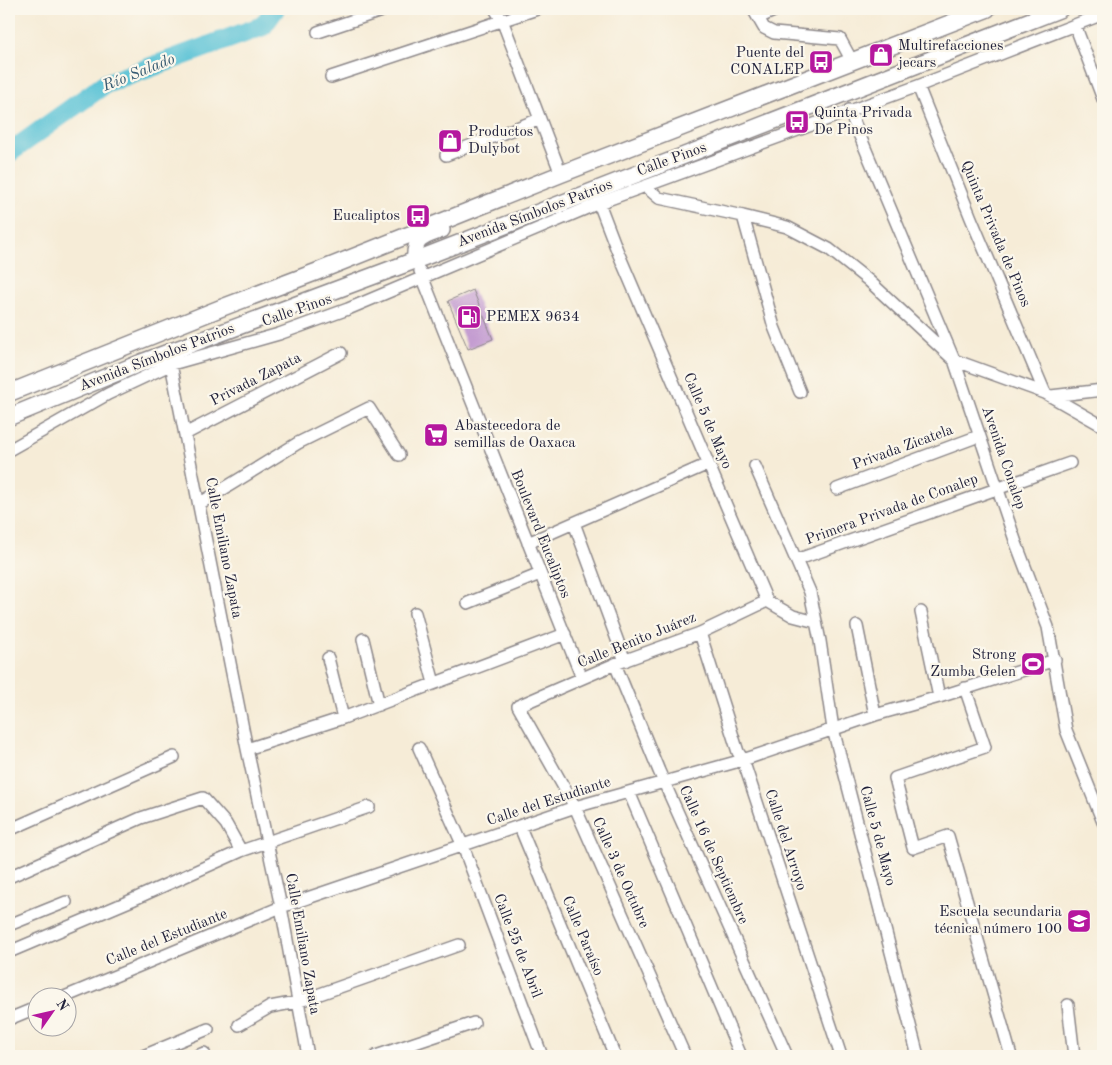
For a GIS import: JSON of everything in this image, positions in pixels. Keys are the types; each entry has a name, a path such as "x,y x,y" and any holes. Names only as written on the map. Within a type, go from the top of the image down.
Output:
{"highway":[{"name":"Avenida Símbolos Patrios","path":"9,394 187,321 316,272 560,174 987,9"},
{"name":"Avenida Símbolos Patrios","path":"9,417 170,359 415,260 784,125 1060,9"}],"main road":[{"path":"415,260 414,249 417,243 424,237 474,217 480,206"}],"street":[{"path":"318,32 387,9"},
{"path":"495,9 502,20 560,174"},
{"path":"331,77 537,9"},
{"path":"778,9 756,14 764,28 774,33 840,39 852,61"},
{"name":"Calle Pinos","path":"9,450 170,359 279,334 348,309 599,203 646,186 784,125 849,110 918,86 1103,14"},
{"path":"1075,25 1103,99"},
{"name":"Quinta Privada de Pinos","path":"918,86 971,218 1048,395"},
{"name":"Avenida Conalep","path":"849,110 954,360 1016,543 1048,626 1066,730 1103,822"},
{"path":"446,155 540,118"},
{"path":"646,186 659,198 787,227 829,249 868,280 954,360 1048,395 1103,426"},
{"name":"Calle 5 de Mayo","path":"599,203 617,250 767,601"},
{"path":"743,216 774,327 800,392"},
{"name":"Boulevard Eucaliptos","path":"415,260 582,678"},
{"name":"Privada Zapata","path":"185,434 341,353"},
{"name":"Calle Emiliano Zapata","path":"170,359 247,749 282,908 308,1056"},
{"path":"1048,395 1103,390"},
{"path":"199,504 298,443 369,408 399,455"},
{"name":"Privada Zicatela","path":"837,489 980,436"},
{"name":"Primera Privada de Conalep","path":"796,560 1070,462"},
{"path":"528,543 708,464"},
{"name":"Calle 5 de Mayo","path":"755,466 810,592 833,729 918,1056"},
{"name":"Calle 16 de Septiembre","path":"574,523 620,662 664,783 787,1056"},
{"path":"468,603 540,574"},
{"path":"767,601 793,616 816,622"},
{"name":"Calle Benito Juárez","path":"518,706 620,662 700,633 767,601"},
{"path":"921,612 939,697"},
{"path":"415,613 434,683"},
{"path":"857,626 875,715"},
{"name":"Calle del Arroyo","path":"700,633 738,752 743,760 841,1056"},
{"path":"247,749 379,705 565,634"},
{"path":"363,639 379,705"},
{"path":"328,658 343,718"},
{"name":"Calle del Estudiante","path":"78,991 282,908 575,807 743,760 875,715 1055,660"},
{"path":"965,688 985,747 895,778 914,848 948,836 1011,1056"},
{"name":"Calle 3 de Octubre","path":"518,706 575,807 685,1056"},
{"name":"Calle 25 de Abril","path":"419,748 463,846 542,1056"},
{"path":"9,830 174,757"},
{"path":"628,792 741,1056"},
{"path":"9,878 141,818 203,798 226,824 241,851"},
{"path":"9,952 241,851 369,807"},
{"name":"Calle Paraíso","path":"520,827 615,1056"},
{"path":"9,926 66,902"},
{"path":"239,1025 270,1007 297,1002 459,945"},
{"path":"1068,1005 1074,1056"},
{"path":"9,1019 28,1012"},
{"path":"376,1056 474,1023"},
{"path":"143,1056 208,1029"}],"building":[{"path":"473,290 493,339 468,349 448,301"}],"waterway":[{"name":"Río Salado","path":"9,153 105,84 263,26 275,9"}],"place":[{"name":"Multirefacciones jecars","path":"881,55"},
{"name":"Puente del CONALEP","path":"821,62"},
{"name":"Quinta Privada De Pinos","path":"797,122"},
{"name":"Productos Dulybot","path":"450,141"},
{"name":"Eucaliptos","path":"418,216"},
{"name":"PEMEX 9634","path":"469,317"},
{"name":"Abastecedora de semillas de Oaxaca","path":"436,435"},
{"name":"Strong Zumba Gelen","path":"1033,664"},
{"name":"Escuela secundaria técnica número 100","path":"1079,921"}]}
